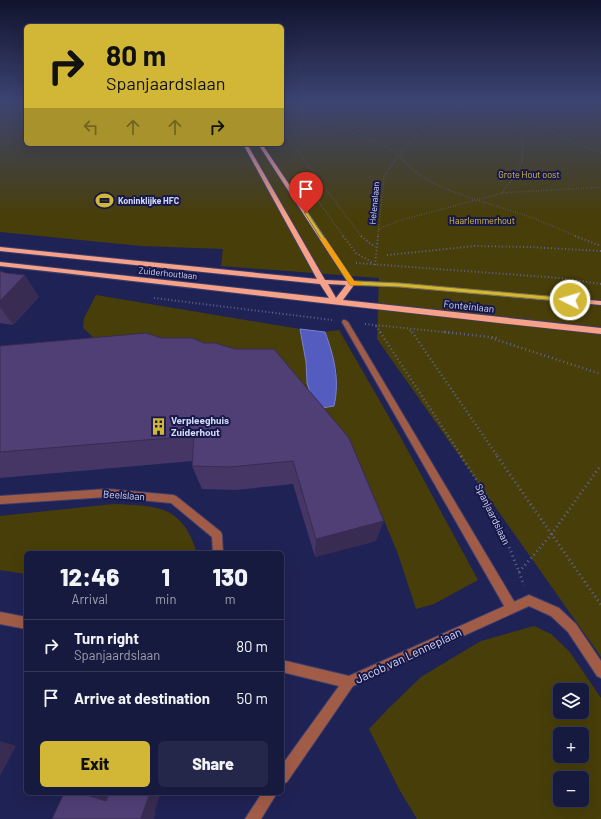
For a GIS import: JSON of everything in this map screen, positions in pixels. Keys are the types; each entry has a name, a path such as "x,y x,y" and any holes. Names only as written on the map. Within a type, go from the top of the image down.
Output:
{"main road":[{"path":"246,146 322,282 336,302 352,283 261,146"},
{"name":"Zuiderhoutlaan","path":"0,249 322,282"},
{"name":"Zuiderhoutlaan","path":"0,264 336,302"},
{"name":"Fonteinlaan","path":"322,282 400,285 601,303"},
{"name":"Fonteinlaan","path":"336,302 601,331"}],"street":[{"path":"345,322 511,607"},
{"name":"Beelslaan","path":"0,500 107,492 173,499 217,535 218,551"},
{"path":"529,600 554,612 572,628 601,672"},
{"name":"Jacob van Lenneplaan","path":"284,774 349,682 529,600"},
{"path":"0,618 24,622"},
{"path":"284,666 349,682"},
{"path":"252,819 269,795"}],"path":[{"path":"289,140 361,236 376,247"},
{"path":"368,140 389,148 420,177 446,190 527,216 601,246"},
{"name":"Helenalaan","path":"375,264 379,230 381,185 387,169 411,140"},
{"path":"502,193 520,171 524,160 521,140"},
{"path":"569,140 601,153"},
{"path":"306,183 356,253 375,264 560,278 601,284"},
{"path":"379,230 398,221 502,193 601,186"},
{"path":"387,255 446,248 482,246 601,251"},
{"name":"Spanjaardslaan","path":"529,600 520,572 485,493 376,326 410,329 551,535"},
{"path":"488,337 601,374"},
{"path":"520,572 551,535 601,465"},
{"path":"551,535 601,605"}],"green space":[{"name":"Haarlemmerhout","path":"0,140 24,140 24,146 284,146 284,140 601,140 601,657 377,339 379,278 221,266 223,249 141,246 0,232"},
{"path":"96,295 300,329 306,362 307,383 337,373 325,332 339,330 400,436 478,580 434,604 416,609 398,554 381,513 358,470 96,345 93,337 83,328 84,318"},
{"path":"113,504 155,508 166,511 176,517 184,525 191,537 196,551 24,551 24,574 0,570 0,516"},
{"path":"534,626 551,634 569,651 601,698 601,819 417,819 399,789 369,729 421,677 481,641"}],"shaded area":[{"path":"300,329 325,332 335,368 336,396 334,406 322,408 313,401 307,383 306,362"}],"building":[{"path":"0,271 25,275 0,301"},
{"name":"Verpleeghuis Zuiderhout","path":"146,333 162,338 192,338 204,343 215,343 235,349 274,349 349,438 384,521 316,539 293,461 230,467 192,466 194,436 0,452 0,346"},
{"path":"63,795 86,795 106,801 108,795 149,795 141,819 52,819"}],"slow traffic":[{"path":"323,239 352,283 360,283"}],"place":[{"name":"Koninklijke HFC","path":"105,200"},
{"name":"Verpleeghuis Zuiderhout","path":"158,426"}],"route":[{"path":"306,213 352,283 400,285 570,300"}],"park label":[{"name":"Grote Hout oost","path":"529,174"}]}
